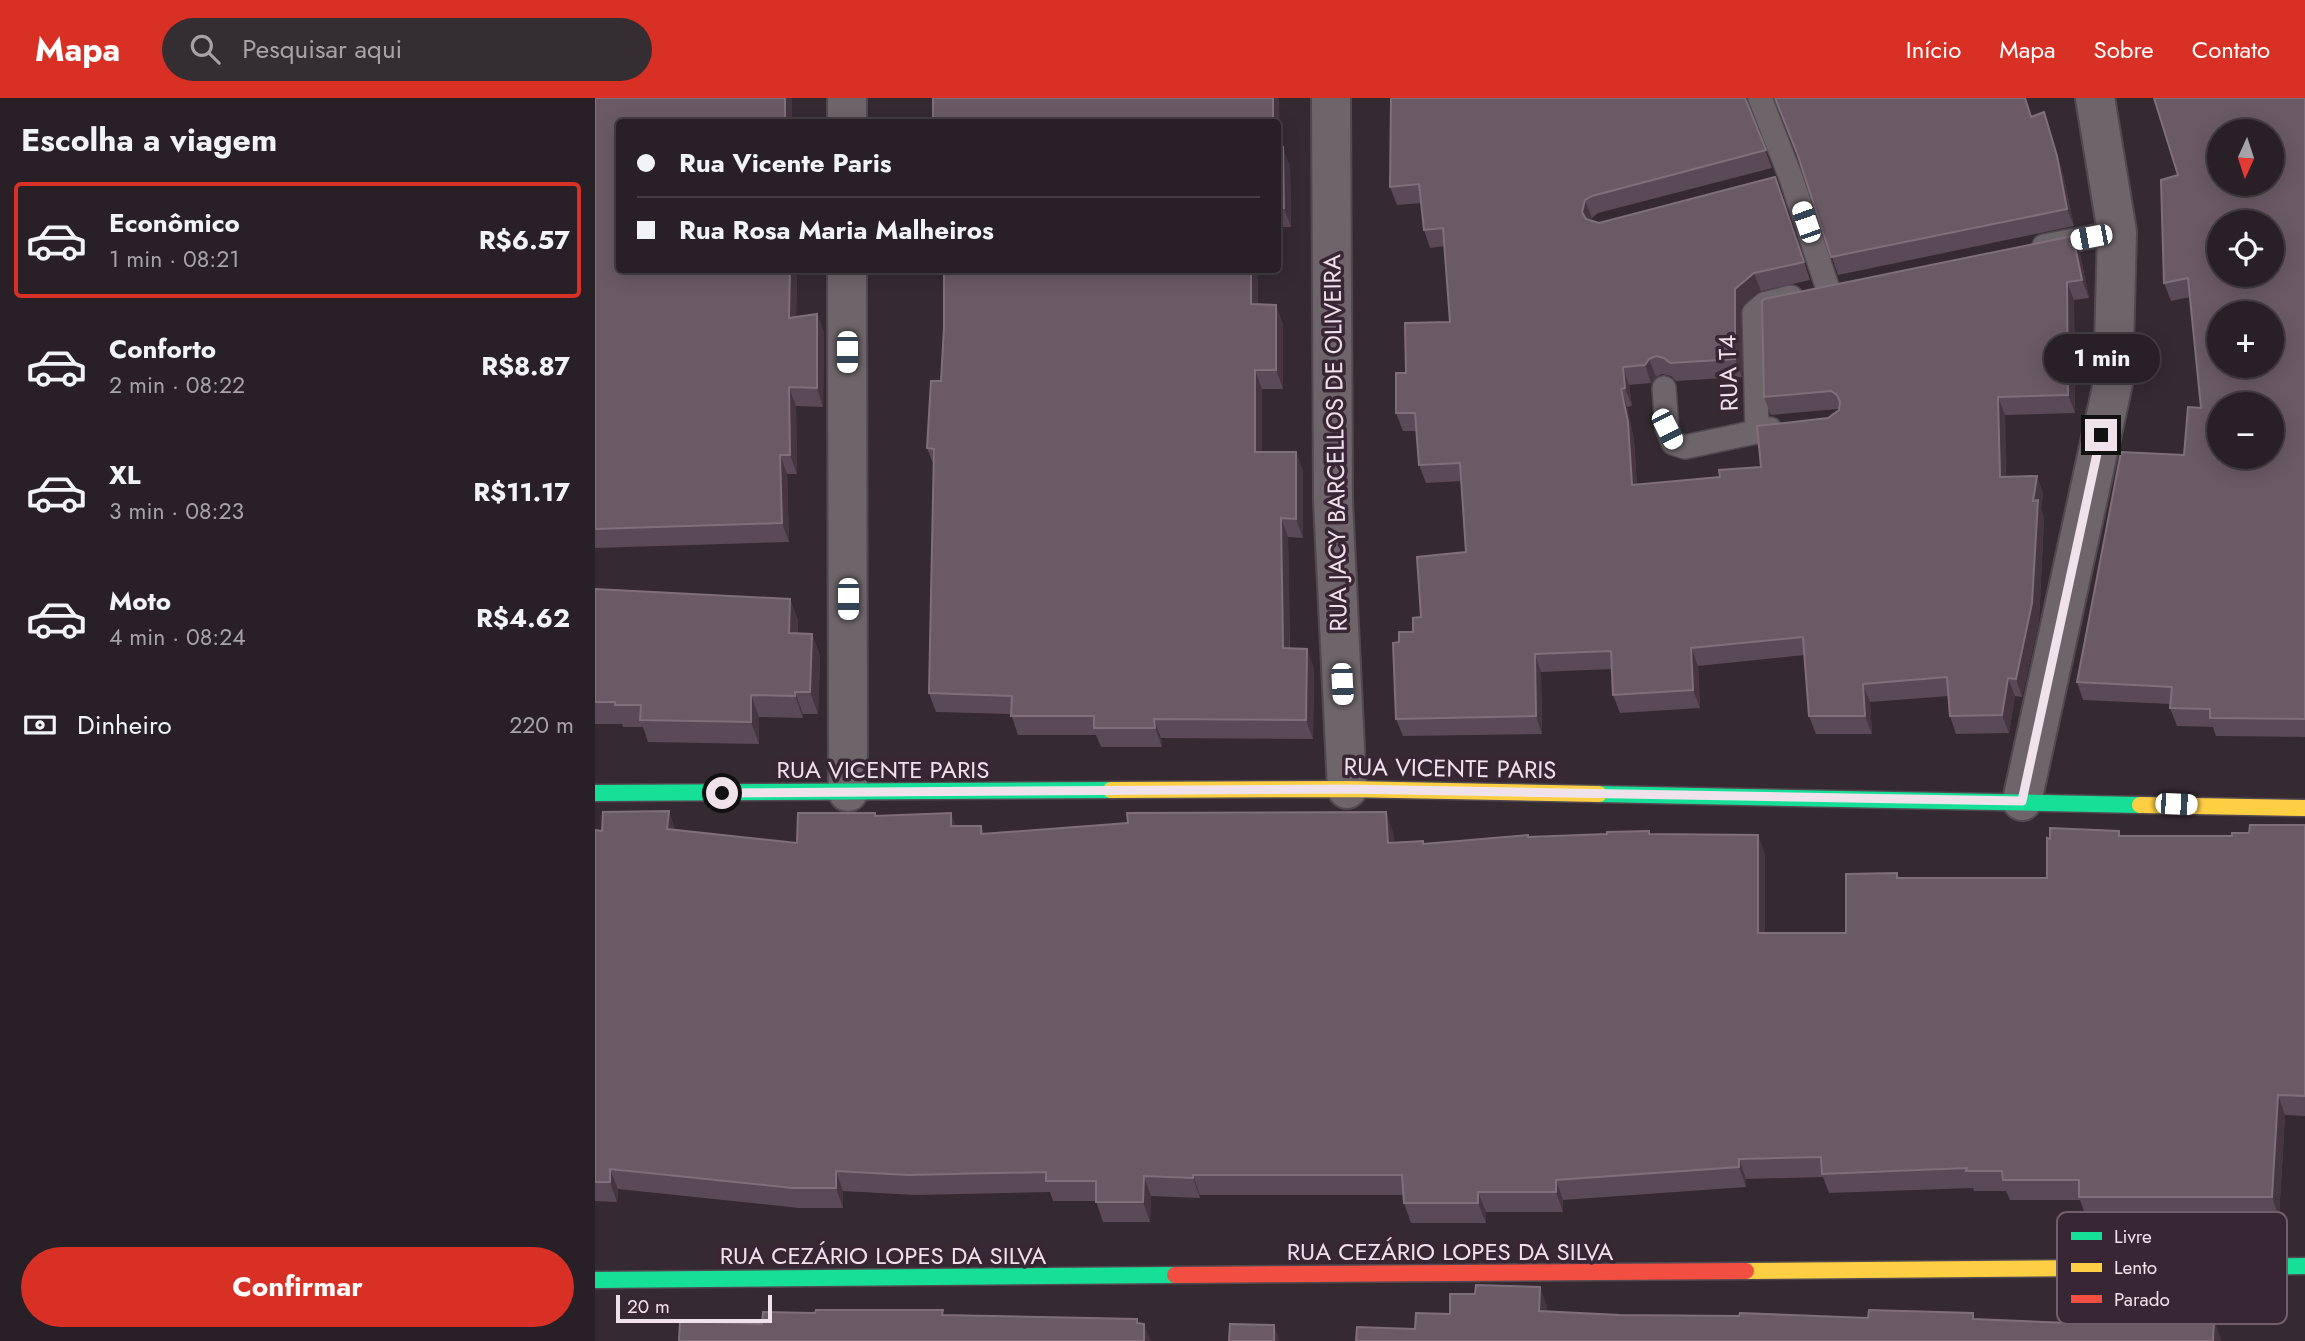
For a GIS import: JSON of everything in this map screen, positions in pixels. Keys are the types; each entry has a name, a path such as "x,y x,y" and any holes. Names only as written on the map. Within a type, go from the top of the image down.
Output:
{"street":[{"path":"847,98 847,119"},
{"name":"RUA JACY BARCELLOS DE OLIVEIRA","path":"1331,98 1332,501 1347,789"},
{"path":"2022,801 2113,383 2117,232 2095,98"},
{"path":"847,273 848,792"},
{"name":"RUA VICENTE PARIS","path":"595,793 1347,789 2305,808"},
{"name":"RUA CEZÁRIO LOPES DA SILVA","path":"2287,1266 2305,1266"},
{"name":"RUA CEZÁRIO LOPES DA SILVA","path":"595,1280 2057,1268"}],"lane":[{"path":"1760,98 1791,178 1828,289 1855,284"},
{"path":"1764,185 1791,178"},
{"path":"2025,250 2117,232"},
{"name":"RUA T4","path":"1756,430 1754,313 1764,303 1828,289"},
{"path":"1664,388 1667,429 1674,443 1685,447 1756,430 1795,426"}],"building":[{"path":"595,98 785,98 785,119 616,119 616,273 790,273 789,318 817,314 817,388 789,387 790,455 780,455 782,523 595,529"},
{"path":"933,98 1273,98 1273,119 933,119"},
{"path":"1391,98 1745,98 1766,150 1585,200 1582,212 1586,219 1599,223 1775,177 1804,262 1754,273 1735,289 1735,359 1670,363 1656,356 1649,359 1645,365 1623,367 1625,388 1621,389 1628,422 1632,485 1720,477 1719,470 1761,467 1757,426 1828,418 1839,410 1840,402 1837,395 1831,391 1764,397 1764,299 2073,236 2082,280 2067,282 2068,395 1998,397 2000,477 2037,476 2033,501 2038,500 2032,603 2016,679 2008,678 2002,715 1950,716 1947,677 1863,684 1865,716 1809,716 1803,637 1691,648 1693,690 1613,695 1611,651 1535,654 1536,716 1396,719 1393,643 1399,642 1399,632 1413,632 1413,618 1421,617 1417,557 1466,552 1460,463 1419,465 1415,413 1396,413 1396,373 1406,373 1405,323 1450,322 1443,228 1424,230 1419,184 1390,187"},
{"path":"1775,98 2025,98 2031,117 2044,112 2057,156 2067,209 1831,257 1798,156"},
{"path":"2154,98 2305,98 2305,719 2210,718 2210,709 2170,708 2172,687 2077,682 2121,452 2184,455 2188,407 2201,408 2188,278 2164,283 2161,180 2178,175"},
{"path":"1281,147 1283,147 1284,208 1281,208"},
{"path":"944,273 1251,273 1251,304 1276,305 1276,370 1255,370 1255,452 1296,452 1296,519 1281,518 1283,648 1307,649 1306,720 1154,719 1155,728 1094,728 1094,716 1011,716 1012,696 929,693 934,449 927,448 931,381 941,381"},
{"path":"595,589 790,599 789,633 812,634 810,692 795,692 795,696 751,695 751,722 640,720 641,705 595,702"},
{"path":"669,811 667,829 797,843 798,813 875,813 875,816 951,813 951,826 981,826 981,834 1128,823 1127,813 1386,812 1388,843 1423,841 1423,844 1528,835 1649,831 1649,834 1758,835 1758,933 1846,933 1846,874 1897,873 1897,878 2047,878 2047,838 2050,839 2050,828 2119,831 2119,836 2232,836 2232,833 2249,833 2250,825 2305,825 2305,1096 2278,1095 2272,1197 2079,1197 2079,1180 2003,1180 2002,1171 1966,1171 1967,1168 1822,1174 1821,1157 1739,1159 1739,1167 1556,1180 1556,1192 1478,1192 1478,1203 1404,1203 1402,1175 1193,1175 1193,1178 1144,1176 1143,1202 1096,1202 1096,1181 1046,1181 1046,1172 908,1175 836,1171 836,1188 792,1188 610,1169 610,1182 595,1182 595,830 602,831 603,812"},
{"path":"1476,1285 1540,1287 1539,1311 1620,1315 1739,1316 1740,1313 1868,1318 1869,1310 1973,1313 1973,1319 2057,1324 2214,1324 2213,1341 1356,1341 1357,1327 1415,1329 1416,1313 1450,1314 1450,1294 1475,1294"},
{"path":"816,1310 943,1310 942,1315 1137,1319 1137,1323 1144,1324 1144,1341 679,1341 680,1321 762,1324 763,1312 815,1313"},
{"path":"1230,1324 1274,1325 1274,1341 1229,1341"}],"traffic: fast":[{"path":"595,793 1111,790"},
{"path":"1599,794 2140,805"},
{"path":"2287,1266 2305,1266"},
{"path":"595,1280 1175,1275"}],"traffic: slow":[{"path":"1111,790 1347,789 1599,794"},
{"path":"2140,805 2305,808"},
{"path":"1746,1271 2057,1268"}],"traffic: jam":[{"path":"1175,1275 1746,1271"}],"route":[{"path":"722,793 1347,789 2022,801 2101,435"}]}
